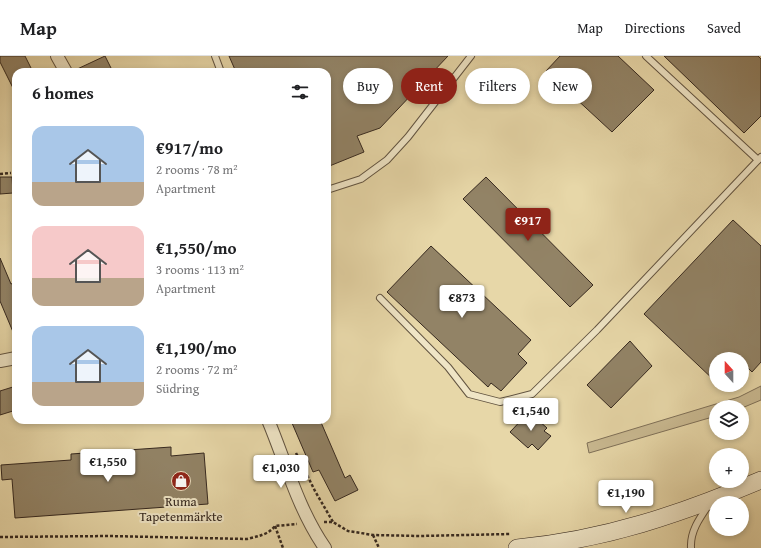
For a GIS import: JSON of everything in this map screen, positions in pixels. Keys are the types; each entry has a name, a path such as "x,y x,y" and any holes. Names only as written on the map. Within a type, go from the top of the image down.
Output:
{"main road":[{"path":"723,496 761,480"},
{"path":"514,541 546,546 603,535 652,522 709,502"}],"street":[{"path":"57,56 64,68"},
{"path":"0,362 12,359"},
{"path":"270,424 309,524 325,548"}],"lane":[{"path":"215,56 220,68"},
{"path":"331,189 361,179 387,160 408,138 471,56"},
{"path":"380,298 448,368 469,394 500,402 532,394 597,330 760,158 646,56"},
{"path":"690,548 693,531 709,504"}],"path":[{"path":"0,174 11,173"},
{"path":"296,452 315,491 333,522 348,531 373,535 428,536 514,541"},
{"path":"0,537 109,536 247,539 264,534 272,530 275,526 333,522"},
{"path":"275,526 282,548"},
{"path":"373,535 379,548"}],"shaded area":[{"path":"761,386 761,400 749,405 749,400 729,400 739,397"},
{"path":"709,406 709,418 589,453 587,443"}],"building":[{"path":"0,56 25,56 31,68 12,68 12,86 0,62"},
{"path":"105,56 111,68 79,68"},
{"path":"229,56 448,56 437,68 401,68 401,104 403,104 380,128 357,136 364,152 331,165 331,68 234,68"},
{"path":"560,56 618,56 654,90 612,132 582,104 592,104 592,68 549,68"},
{"path":"664,56 758,56 761,59 761,116 744,133"},
{"path":"0,177 12,177 12,193 0,194"},
{"path":"486,177 593,285 570,307 463,199"},
{"path":"733,220 761,246 761,362 752,372 749,369 749,352 709,352 709,375 644,314"},
{"path":"431,246 531,340 518,354 527,363 501,391 491,383 488,387 387,292"},
{"path":"0,258 12,284 12,330 0,301"},
{"path":"630,341 652,366 611,408 587,385"},
{"path":"12,387 12,411 0,415 0,391"},
{"path":"529,412 547,428 544,431 551,436 538,450 532,444 528,448 510,432"},
{"path":"292,424 322,424 345,478 350,475 358,490 335,501 319,470 313,472"},
{"path":"171,447 171,456 204,453 208,504 15,518 12,479 2,480 1,465 71,460 71,454"}],"place":[{"name":"Ruma Tapetenmärkte","path":"181,481"}]}
